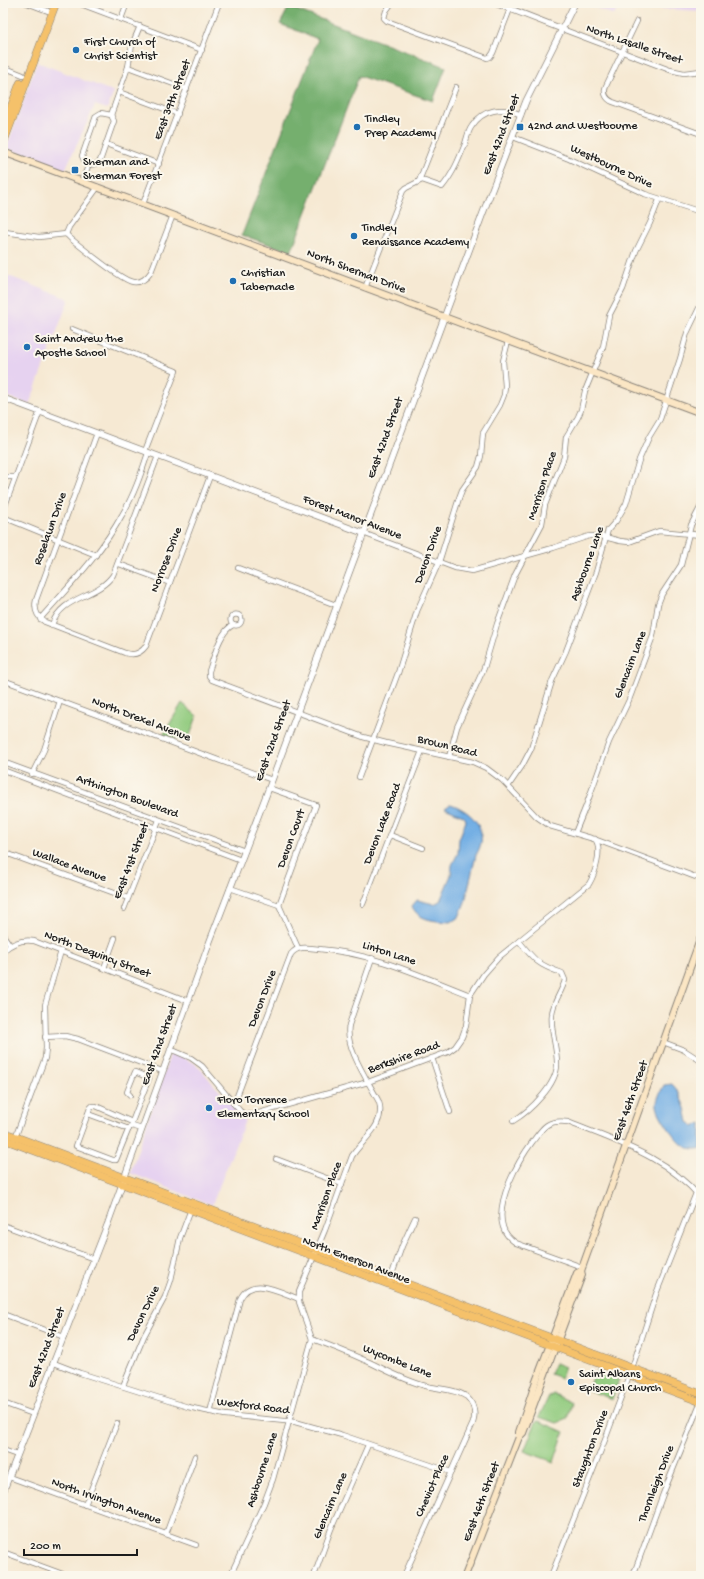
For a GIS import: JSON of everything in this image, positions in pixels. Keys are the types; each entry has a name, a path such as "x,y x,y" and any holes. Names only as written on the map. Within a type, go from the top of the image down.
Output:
{"main road":[{"path":"3,128 51,3"},
{"path":"3,144 56,3"},
{"name":"North Sherman Drive","path":"3,152 701,413"},
{"name":"East 46th Street","path":"465,1576 519,1437 520,1427 582,1275 582,1269 701,937"},
{"name":"North Emerson Avenue","path":"3,1132 14,1140"},
{"name":"North Emerson Avenue","path":"3,1139 14,1140 124,1181 554,1343 701,1401"},
{"name":"North Emerson Avenue","path":"630,1372 701,1394"}],"street":[{"path":"27,3 48,11"},
{"path":"78,3 85,4 202,50"},
{"path":"121,19 127,3"},
{"name":"East 39th Street","path":"143,204 220,3"},
{"path":"392,3 385,14 384,18 387,21 487,58 493,53 510,9"},
{"path":"494,3 502,4 510,9 562,29"},
{"name":"East 42nd Street","path":"3,1492 124,1181 162,1070 272,780 443,317 526,102 575,3"},
{"path":"637,21 606,86 606,95 612,102 701,134"},
{"path":"111,115 101,113 96,116 82,156 84,161 89,164 94,165 100,161 114,121 111,115 128,67 132,45 140,26"},
{"name":"North Lasalle Street","path":"562,29 672,71 688,73 701,71"},
{"path":"3,67 23,75"},
{"path":"128,67 187,90"},
{"path":"419,181 456,87"},
{"path":"119,92 178,114"},
{"path":"365,288 403,191 423,180 440,188 443,186 457,164 472,126 481,117 502,109 513,111 521,115"},
{"name":"Westbourne Drive","path":"513,137 562,156 659,200 701,212"},
{"path":"106,144 159,164"},
{"path":"82,181 89,164"},
{"path":"66,234 68,227 98,187"},
{"name":"Marrison Place","path":"450,757 457,727 482,673 515,575 542,524 545,505 564,457 566,437 580,414 585,391 603,347 609,316 623,289 636,251 659,200"},
{"path":"66,234 125,279 137,282 145,279 151,272 173,215"},
{"path":"3,230 5,232 39,237 66,234"},
{"name":"Ashbourne Lane","path":"509,786 524,763 533,744 552,681 572,636 596,572 608,530 616,521 626,504 639,460 649,437 660,419 688,334 701,304"},
{"path":"72,329 176,371 133,495 123,514 96,555 40,619 52,625 62,608 102,586 111,578 119,564 158,456"},
{"name":"Devon Drive","path":"359,777 398,673 417,611 439,562 462,490 479,463 483,433 500,405 504,395 505,386 503,358 508,341"},
{"name":"Forest Manor Avenue","path":"3,398 455,568 472,570 553,548 587,536 597,535 629,542 659,532 701,535"},
{"path":"3,511 40,412"},
{"name":"Roselawn Drive","path":"40,619 35,609 36,600 97,433"},
{"name":"Norrose Drive","path":"52,625 128,654 134,654 142,651 147,644 210,476"},
{"path":"3,477 15,477"},
{"name":"Glencairn Lane","path":"575,833 604,753 629,700 653,636 658,604 665,590 682,564 692,521 701,506"},
{"path":"3,517 96,555"},
{"path":"119,564 170,583"},
{"path":"238,568 336,605"},
{"name":"Brown Road","path":"233,625 227,628 222,635 209,671 210,677 215,682 373,740 468,760 480,765 496,775 509,786 541,820 557,829 595,839 701,879"},
{"name":"North Drexel Avenue","path":"3,680 272,780"},
{"path":"30,780 44,750 60,701"},
{"name":"Devon Lake Road","path":"363,904 422,751"},
{"name":"Arthington Boulevard","path":"3,762 244,851"},
{"name":"Arthington Boulevard","path":"3,770 241,860"},
{"name":"Devon Court","path":"269,788 316,805 279,905"},
{"name":"East 41st Street","path":"124,909 159,820"},
{"path":"390,835 423,848"},
{"name":"Berkshire Road","path":"170,1049 199,1064 234,1104 243,1113 248,1115 255,1115 368,1082 452,1050 461,1040 466,1026 470,995 480,978 489,967 589,884 593,876 599,850 595,839"},
{"name":"Wallace Avenue","path":"3,852 128,898"},
{"path":"230,888 279,905 298,948"},
{"path":"3,935 10,945 3,951"},
{"path":"104,968 115,938"},
{"name":"North Dequincy Street","path":"10,945 29,940 188,1001"},
{"path":"513,1121 525,1114 556,1076 558,1063 552,1023 552,1012 565,980 562,973 546,968 537,962 519,941"},
{"name":"Devon Drive","path":"234,1104 291,954 298,948"},
{"name":"Linton Lane","path":"298,948 337,950 372,958 470,995"},
{"path":"14,1140 46,1053 45,1005 61,951"},
{"name":"Marrison Place","path":"299,1298 300,1288 355,1151 375,1128 379,1120 380,1106 351,1050 347,1032 372,958"},
{"path":"45,1037 64,1036 78,1039 162,1070"},
{"path":"663,1042 684,1050 701,1061"},
{"path":"432,1058 450,1112"},
{"path":"130,1095 127,1092 135,1072 149,1078 131,1126 118,1158 113,1160 76,1146 90,1108 95,1106 131,1126"},
{"path":"88,1114 142,1129"},
{"path":"582,1269 519,1244 508,1237 503,1229 501,1219 503,1204 508,1185 517,1165 526,1150 543,1128 552,1122 568,1122 646,1154 676,1173 701,1198"},
{"path":"276,1159 342,1184"},
{"name":"Staughton Drive","path":"551,1576 595,1467 630,1372 656,1294 696,1193"},
{"name":"Devon Drive","path":"123,1386 144,1336 164,1298 171,1280 180,1238 192,1207"},
{"path":"389,1281 402,1246 415,1218"},
{"path":"3,1225 94,1259"},
{"path":"210,1412 240,1299 243,1293 252,1287 261,1286 299,1298 312,1339"},
{"path":"3,1314 64,1337"},
{"name":"Ashbourne Lane","path":"230,1576 269,1492 312,1339"},
{"name":"Wycombe Lane","path":"312,1339 345,1351 425,1386 462,1394 472,1404"},
{"name":"Wexford Road","path":"54,1363 80,1373 184,1406 210,1412 289,1422 337,1434 451,1472"},
{"name":"Thornleigh Drive","path":"633,1576 663,1494 701,1401"},
{"path":"3,1403 33,1414"},
{"name":"Cheviot Place","path":"404,1576 473,1421 474,1412 472,1404"},
{"path":"85,1505 117,1423"},
{"name":"Glencairn Lane","path":"314,1576 334,1522 368,1445"},
{"path":"3,1450 17,1455"},
{"path":"166,1534 195,1456"},
{"name":"North Irvington Avenue","path":"9,1477 196,1546"},
{"path":"3,1552 68,1576"}],"shaded area":[{"path":"584,3 701,3 701,11 620,6 614,15"},
{"path":"37,62 114,92 107,109 95,105 65,170 8,149 8,144"},
{"name":"Saint Andrew the Apostle School","path":"3,274 69,299 29,405 3,395"},
{"path":"171,1052 196,1064 241,1116 246,1118 212,1205 130,1173"}],"green space":[{"path":"289,7 446,67 433,101 359,76 291,252 242,235 318,39 280,24"},
{"path":"182,703 197,716 188,741 163,735"},
{"path":"555,1363 565,1367 561,1378 550,1374"},
{"path":"596,1371 619,1380 612,1399 588,1390"},
{"path":"554,1394 572,1403 567,1419 557,1423 539,1417 549,1396"},
{"path":"539,1421 564,1432 554,1462 524,1451 536,1422"}],"water":[{"path":"451,804 473,817 480,830 482,838 476,855 465,902 459,917 451,922 423,917 415,911 412,906 417,900 434,904 440,901 451,875 452,865 458,853 459,839 466,821 463,816 445,808"},
{"path":"672,1084 678,1091 685,1108 688,1122 694,1126 701,1123 701,1148 692,1149 683,1145 667,1127 660,1115 657,1101 664,1085"}],"place":[{"name":"First Church of Christ Scientist","path":"76,50"},
{"name":"Tindley Prep Academy","path":"357,127"},
{"name":"42nd and Westbourne","path":"520,127"},
{"name":"Sherman and Sherman Forest","path":"75,170"},
{"name":"Tindley Renaissance Academy","path":"354,236"},
{"name":"Christian Tabernacle","path":"233,281"},
{"name":"Saint Andrew the Apostle School","path":"27,347"},
{"name":"Floro Torrence Elementary School","path":"209,1108"},
{"name":"Saint Albans Episcopal Church","path":"571,1382"}]}
